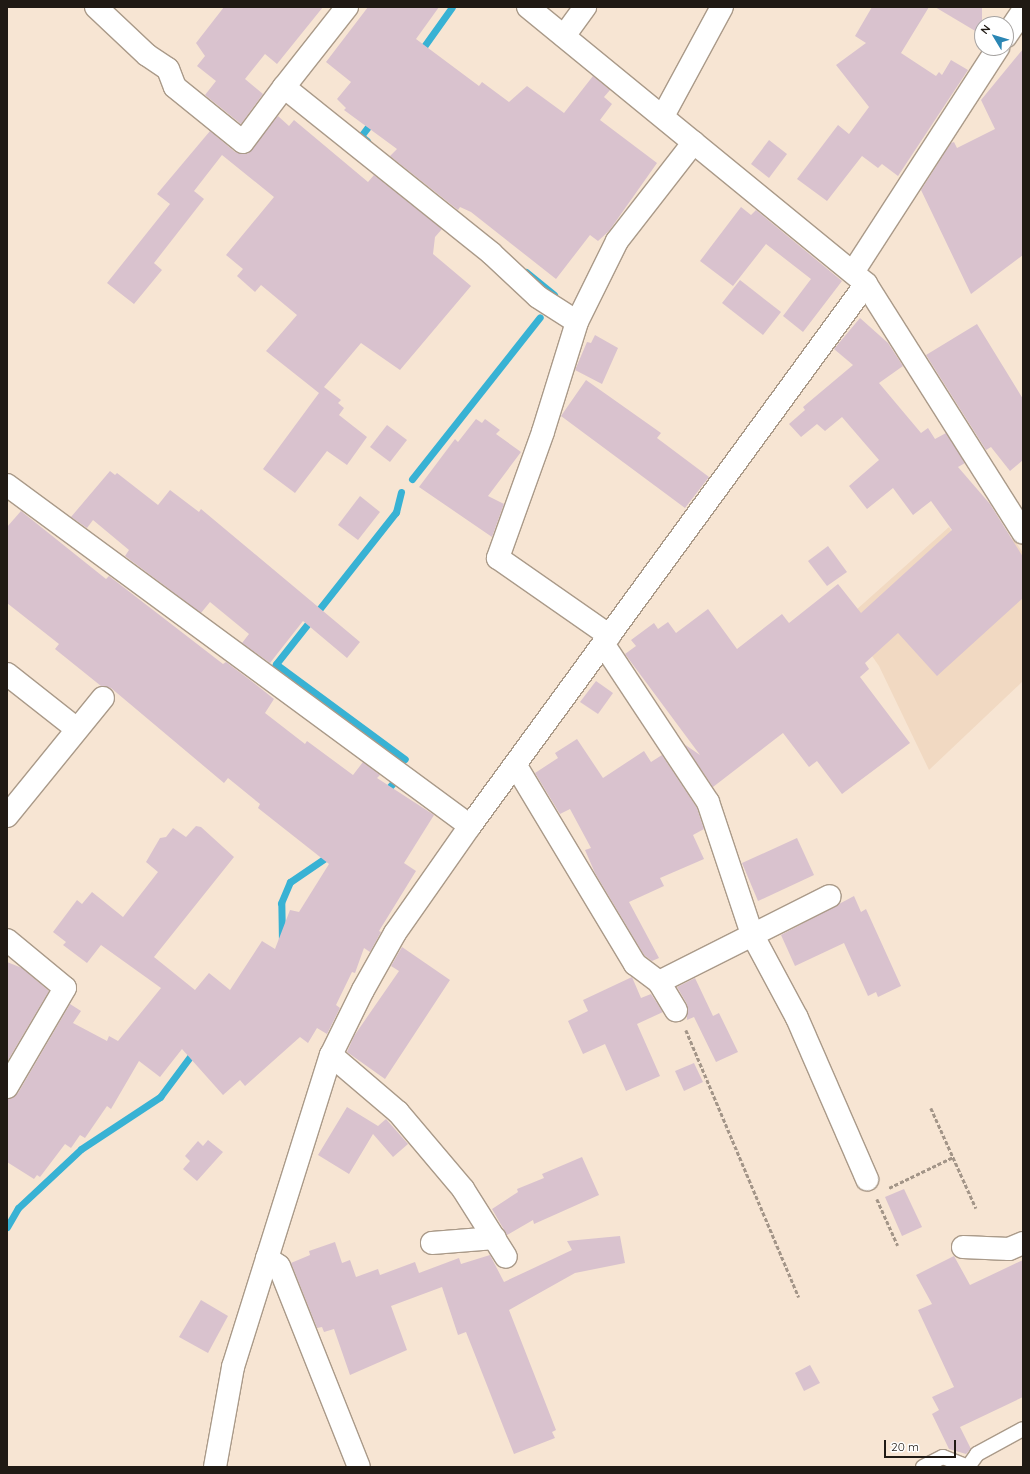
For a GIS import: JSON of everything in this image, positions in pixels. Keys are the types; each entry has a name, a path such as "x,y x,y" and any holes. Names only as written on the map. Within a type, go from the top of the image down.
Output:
{"street":[{"path":"96,7 146,55 168,69 175,87 243,142 347,7"},
{"path":"528,7 859,278 1023,532"},
{"path":"564,36 585,7"},
{"path":"663,116 722,7"},
{"path":"1014,24 1023,11"},
{"path":"215,1467 233,1367 331,1055 394,933 470,826 516,766 607,641 859,278 993,56"},
{"path":"284,87 491,253 538,297 577,322"},
{"path":"694,142 617,241 577,322 543,432 498,558 607,641 708,802 752,934 797,1018 871,1187"},
{"path":"7,485 470,826"},
{"path":"7,674 77,729"},
{"path":"7,816 103,698"},
{"path":"516,766 634,964 659,982 676,1010"},
{"path":"659,982 830,896"},
{"path":"7,940 65,988 7,1087"},
{"path":"331,1055 398,1112 463,1189 506,1257"},
{"path":"432,1243 494,1238"},
{"path":"963,1247 1009,1249 1023,1243"},
{"path":"267,1258 279,1266 359,1467"}],"lane":[{"path":"923,1467 943,1457 968,1467 977,1454 1023,1429"}],"path":[{"path":"676,1010 700,1058 699,1066 799,1297"},
{"path":"931,1108 976,1208"},
{"path":"898,1246 871,1187 954,1157"}],"shaded area":[{"path":"949,527 976,567 1013,538 1023,553 1023,681 929,770 879,666 846,619"}],"building":[{"path":"224,7 323,7 277,64 265,54 245,79 263,94 241,124 205,95 216,81 197,66 205,56 196,43"},
{"path":"368,7 439,7 416,39 479,86 482,82 509,102 527,86 564,113 593,76 610,90 604,97 612,104 600,120 657,163 609,231 598,241 590,235 556,279 471,212 460,207 458,210 390,156 397,149 344,110 346,108 337,99 351,82 326,62"},
{"path":"872,7 929,7 901,53 936,76 939,72 942,75 951,60 968,70 898,176 882,164 878,168 862,156 827,201 797,179 838,125 849,134 869,107 836,65 866,43 855,36"},
{"path":"935,7 982,7 982,16 974,16 974,30"},
{"path":"1023,49 1023,255 971,294 921,190 951,143 954,142 957,148 995,129 981,100"},
{"path":"278,116 289,126 294,120 368,182 374,175 442,229 435,237 433,254 471,286 400,370 361,343 324,387 341,400 338,403 344,408 339,415 367,437 347,465 327,451 295,493 263,469 319,393 266,351 297,315 261,285 255,292 237,276 243,269 226,255 274,197 222,155 194,191 204,199 154,263 162,270 134,304 107,283 170,204 157,194 210,131 235,152 247,154"},
{"path":"769,140 787,154 769,178 751,164"},
{"path":"741,207 751,215 756,210 842,281 803,332 783,316 811,279 766,244 733,286 700,261"},
{"path":"740,280 781,312 763,335 722,303"},
{"path":"860,318 888,343 903,366 879,383 921,433 928,428 935,439 946,433 965,463 958,467 990,504 1023,557 1023,598 937,676 898,633 865,663 869,669 860,677 910,743 842,794 817,761 809,767 783,733 713,787 684,744 700,755 625,654 636,646 631,640 654,623 658,629 668,622 676,633 708,609 737,649 782,614 789,623 838,584 861,613 952,530 931,501 913,515 893,488 867,509 849,486 879,460 842,417 825,431 817,424 801,437 789,424 805,410 803,407 853,365 834,349"},
{"path":"977,324 1023,399 1023,460 1010,471 991,447 986,450 926,355"},
{"path":"595,335 618,348 602,384 575,370 587,342 591,343"},
{"path":"586,380 661,433 657,438 709,477 685,508 561,416"},
{"path":"476,419 482,423 485,419 500,430 496,434 521,452 488,496 504,504 492,537 419,487 455,439 458,442"},
{"path":"387,425 407,440 390,462 370,447"},
{"path":"110,471 115,475 117,473 158,505 170,490 199,512 201,509 360,642 347,658 303,621 270,663 242,643 249,634 210,602 201,613 125,556 129,550 93,520 87,528 71,517"},
{"path":"360,496 380,512 358,540 338,525"},
{"path":"21,511 106,579 109,576 223,664 226,662 274,699 265,713 305,744 307,741 353,775 363,762 380,775 377,778 434,815 404,863 416,871 379,931 381,932 370,952 364,948 355,973 352,972 336,1005 340,1008 327,1034 317,1028 308,1043 300,1037 245,1086 240,1080 223,1095 182,1049 160,1077 139,1061 111,1109 107,1106 85,1138 80,1135 71,1148 65,1144 40,1177 37,1175 34,1179 7,1162 7,1099 18,1093 70,1004 81,1011 73,1023 107,1041 109,1036 118,1041 161,988 101,945 87,963 63,945 66,942 53,932 77,900 82,904 92,892 123,917 158,872 146,862 160,838 166,837 173,828 186,837 196,826 201,827 234,857 154,957 195,990 209,973 230,990 262,941 275,949 290,910 299,912 329,864 258,808 260,804 228,778 224,783 111,688 101,686 55,649 59,644 7,603 7,527"},
{"path":"828,546 847,572 827,586 808,561"},
{"path":"596,681 613,693 598,714 580,702"},
{"path":"577,739 603,778 644,751 651,762 662,755 697,808 704,829 693,835 704,859 660,878 664,886 629,902 659,958 652,961 644,955 595,873 585,850 591,848 570,809 560,814 535,773 558,758 555,753"},
{"path":"797,838 814,875 758,901 742,863"},
{"path":"854,896 861,912 866,909 901,986 878,997 876,992 868,996 844,943 795,966 781,935"},
{"path":"402,947 450,980 385,1079 347,1052 354,1036 399,971 391,966"},
{"path":"7,962 22,968 49,991 7,1062"},
{"path":"632,977 641,998 651,994 663,1012 637,1024 660,1076 626,1091 605,1044 583,1054 568,1021 588,1011 583,1000"},
{"path":"695,978 713,1016 719,1013 738,1052 716,1062 694,1017 687,1020 687,1004 677,987"},
{"path":"694,1063 703,1082 684,1091 675,1071"},
{"path":"347,1107 378,1126 386,1119 408,1144 393,1157 373,1134 349,1174 318,1155"},
{"path":"208,1140 223,1152 197,1181 183,1169 190,1161 185,1156 198,1141 203,1146"},
{"path":"582,1157 599,1195 534,1224 533,1220 507,1235 492,1209 518,1192 517,1189 544,1178 542,1174"},
{"path":"904,1189 922,1227 902,1236 885,1197"},
{"path":"620,1236 625,1263 575,1273 509,1310 556,1430 552,1432 555,1438 514,1454 466,1332 458,1335 442,1287 391,1306 407,1350 350,1375 334,1329 324,1332 322,1327 317,1328 291,1263 310,1255 309,1251 335,1242 342,1263 350,1260 356,1277 378,1269 380,1275 415,1262 419,1273 459,1258 461,1264 490,1255 504,1282 572,1250 567,1241"},
{"path":"954,1256 970,1285 1023,1260 1023,1397 960,1427 971,1449 966,1454 949,1449 932,1414 939,1410 932,1397 954,1387 918,1310 932,1304 916,1275"},
{"path":"201,1300 228,1316 208,1353 179,1337"},
{"path":"810,1365 820,1383 804,1391 795,1373"}],"waterway":[{"path":"420,52 452,7"},
{"path":"367,141 361,136 373,120"},
{"path":"526,272 554,295"},
{"path":"412,479 540,317"},
{"path":"401,492 396,512 276,664 405,759"},
{"path":"384,793 392,784"},
{"path":"282,942 281,903 290,882 331,854"},
{"path":"7,1227 18,1208 81,1149 160,1097 195,1050"}]}
